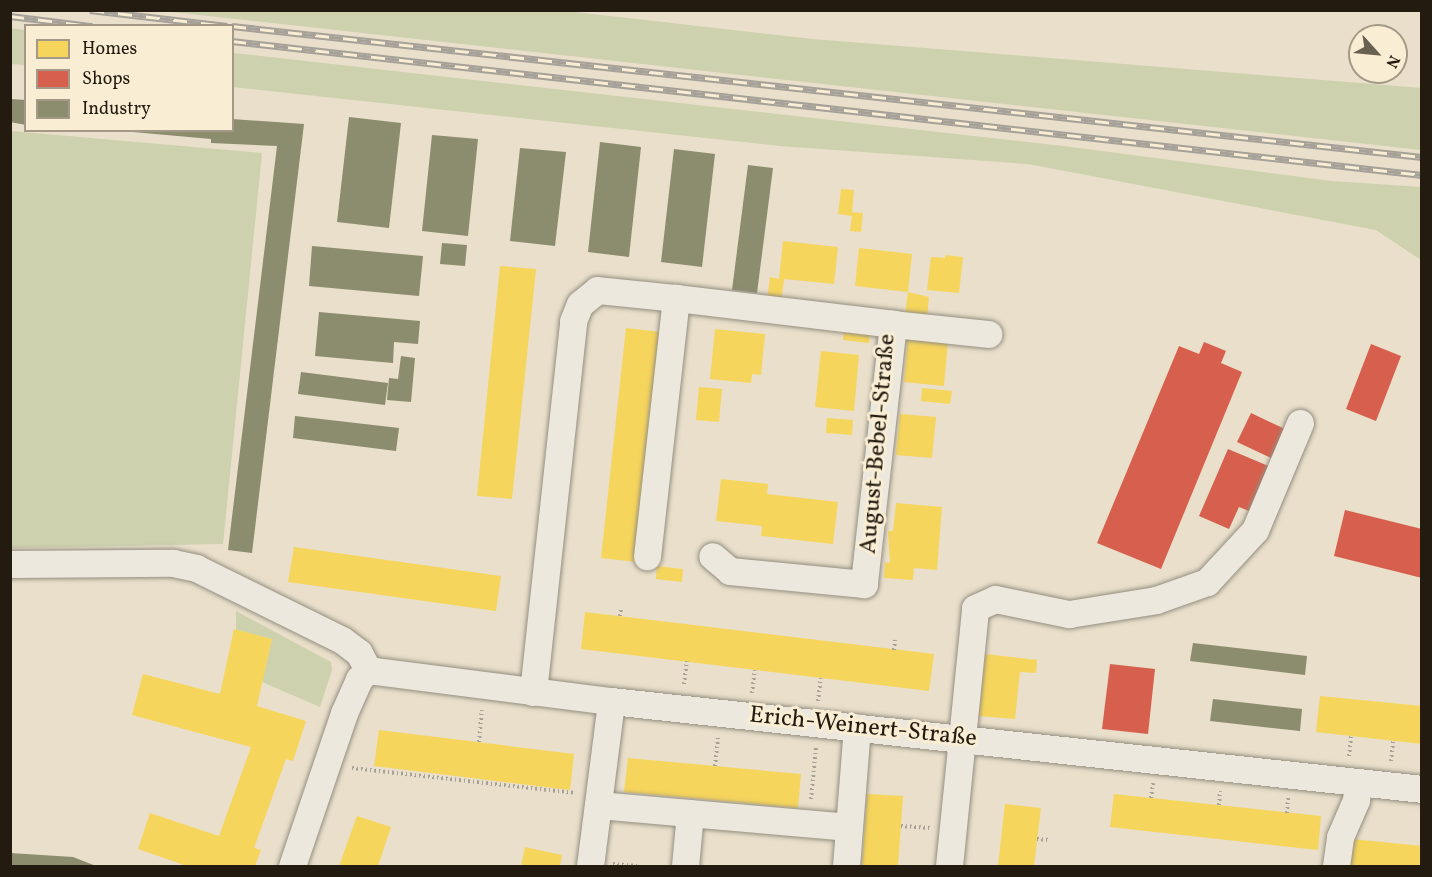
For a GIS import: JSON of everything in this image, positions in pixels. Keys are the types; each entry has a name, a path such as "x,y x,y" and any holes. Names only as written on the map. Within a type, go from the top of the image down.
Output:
{"street":[{"name":"August-Bebel-Straße","path":"533,692 577,310 600,290 894,324 864,584 730,571 712,556"},
{"path":"647,556 676,298"},
{"path":"894,324 988,334"},
{"path":"949,867 960,738 975,608 995,599 1069,614 1156,600 1207,582 1255,530 1300,423"},
{"path":"10,564 173,563 196,568 342,640 359,653 368,670 358,680 345,713 292,867"},
{"name":"Erich-Weinert-Straße","path":"368,670 611,701 960,738 1353,774 1422,789"},
{"path":"600,865 598,800 611,701"},
{"path":"846,867 858,727"},
{"path":"1336,867 1340,837 1356,800 1353,774"},
{"path":"598,800 690,813 849,827"},
{"path":"685,867 690,813"}],"path":[{"path":"620,616 621,608"},
{"path":"894,650 895,640"},
{"path":"684,690 687,661"},
{"path":"752,698 754,669"},
{"path":"818,705 821,678"},
{"path":"479,742 483,703"},
{"path":"715,766 718,729"},
{"path":"1351,736 1353,774"},
{"path":"809,824 817,740"},
{"path":"1390,770 1393,741"},
{"path":"345,767 530,786 598,800"},
{"path":"901,826 934,828"},
{"path":"1037,839 1049,840"},
{"path":"600,865 637,867"}],"green space":[{"path":"163,11 566,11 813,39 1348,82 1348,84 1421,88 1421,150"},
{"path":"11,28 24,30 24,65 11,64"},
{"path":"234,53 1071,147 1332,181 1421,187 1421,260 1376,230 1028,164 780,146 234,87"},
{"path":"11,131 262,153 223,544 11,548"},
{"path":"236,611 331,662 332,670 320,707 262,682 272,639 236,630"}],"building: Homes":[{"path":"841,189 854,190 852,212 863,213 861,232 850,231 852,216 838,214"},
{"path":"783,241 838,247 834,284 784,279 781,302 767,301 770,277 779,279"},
{"path":"859,248 912,254 908,292 855,286"},
{"path":"945,255 963,257 959,293 927,290 931,257 945,258"},
{"path":"500,266 536,269 512,499 477,496"},
{"path":"908,292 929,297 927,317 905,314"},
{"path":"626,328 661,332 636,562 601,558"},
{"path":"715,329 765,334 761,375 752,374 751,383 710,379"},
{"path":"844,330 870,332 869,343 843,340"},
{"path":"908,337 948,341 944,386 904,382"},
{"path":"821,351 859,355 854,411 815,407"},
{"path":"699,387 722,389 719,422 696,420"},
{"path":"922,388 952,391 950,404 921,401"},
{"path":"900,414 936,417 932,458 896,455"},
{"path":"827,418 853,420 852,435 826,433"},
{"path":"721,479 768,484 767,494 838,502 833,544 761,536 762,526 716,521"},
{"path":"896,503 942,507 937,570 914,568 913,580 884,578 885,562 890,563 888,531 893,531"},
{"path":"294,547 501,576 496,611 288,582"},
{"path":"657,566 683,569 682,582 656,579"},
{"path":"585,612 934,654 929,691 581,649"},
{"path":"234,629 272,639 257,706 306,721 293,761 286,759 254,848 261,850 255,866 187,866 138,849 150,813 219,836 251,747 132,715 143,674 220,694"},
{"path":"985,654 1037,660 1036,673 1020,672 1015,719 979,716"},
{"path":"1320,696 1422,706 1422,744 1316,732"},
{"path":"379,730 574,754 570,790 374,766"},
{"path":"628,758 801,774 798,808 624,792"},
{"path":"867,794 903,796 898,866 862,866"},
{"path":"1114,794 1321,816 1318,850 1110,827"},
{"path":"1005,804 1041,808 1034,866 998,866"},
{"path":"357,816 391,827 378,866 339,866"},
{"path":"1352,839 1422,846 1422,866 1349,866"},
{"path":"525,847 562,855 560,866 521,866"}],"building: Shops":[{"path":"1204,342 1226,351 1221,363 1242,372 1161,569 1097,543 1179,346 1199,354"},
{"path":"1371,344 1401,356 1376,421 1346,409"},
{"path":"1251,413 1285,429 1271,458 1237,442"},
{"path":"1228,449 1273,468 1254,513 1239,507 1229,529 1199,516"},
{"path":"1345,510 1422,529 1422,578 1334,556"},
{"path":"1110,664 1155,669 1148,734 1102,729"}],"building: Industry":[{"path":"10,99 24,100 24,125 10,122"},
{"path":"349,117 401,123 389,228 337,222"},
{"path":"234,119 304,124 252,553 228,550 277,146 211,143 211,139 133,132 234,132"},
{"path":"432,135 478,139 468,236 422,231"},
{"path":"600,142 641,147 629,257 588,252"},
{"path":"520,148 566,152 555,246 510,241"},
{"path":"674,149 715,154 702,267 661,262"},
{"path":"748,165 773,168 757,293 732,290"},
{"path":"442,243 467,245 465,266 440,264"},
{"path":"312,246 423,256 419,296 309,286"},
{"path":"319,312 420,321 418,344 394,342 393,363 315,356"},
{"path":"401,356 415,358 411,402 387,400 389,378 398,379"},
{"path":"301,372 388,383 385,405 298,394"},
{"path":"295,416 399,428 396,451 293,438"},
{"path":"1193,643 1307,656 1305,675 1190,661"},
{"path":"1213,699 1302,709 1300,731 1210,721"},
{"path":"10,853 73,857 96,866 10,866"}],"railway":[{"path":"90,10 210,24"},
{"path":"10,16 76,24"},
{"path":"234,26 1422,157"},
{"path":"234,41 1422,175"}]}
